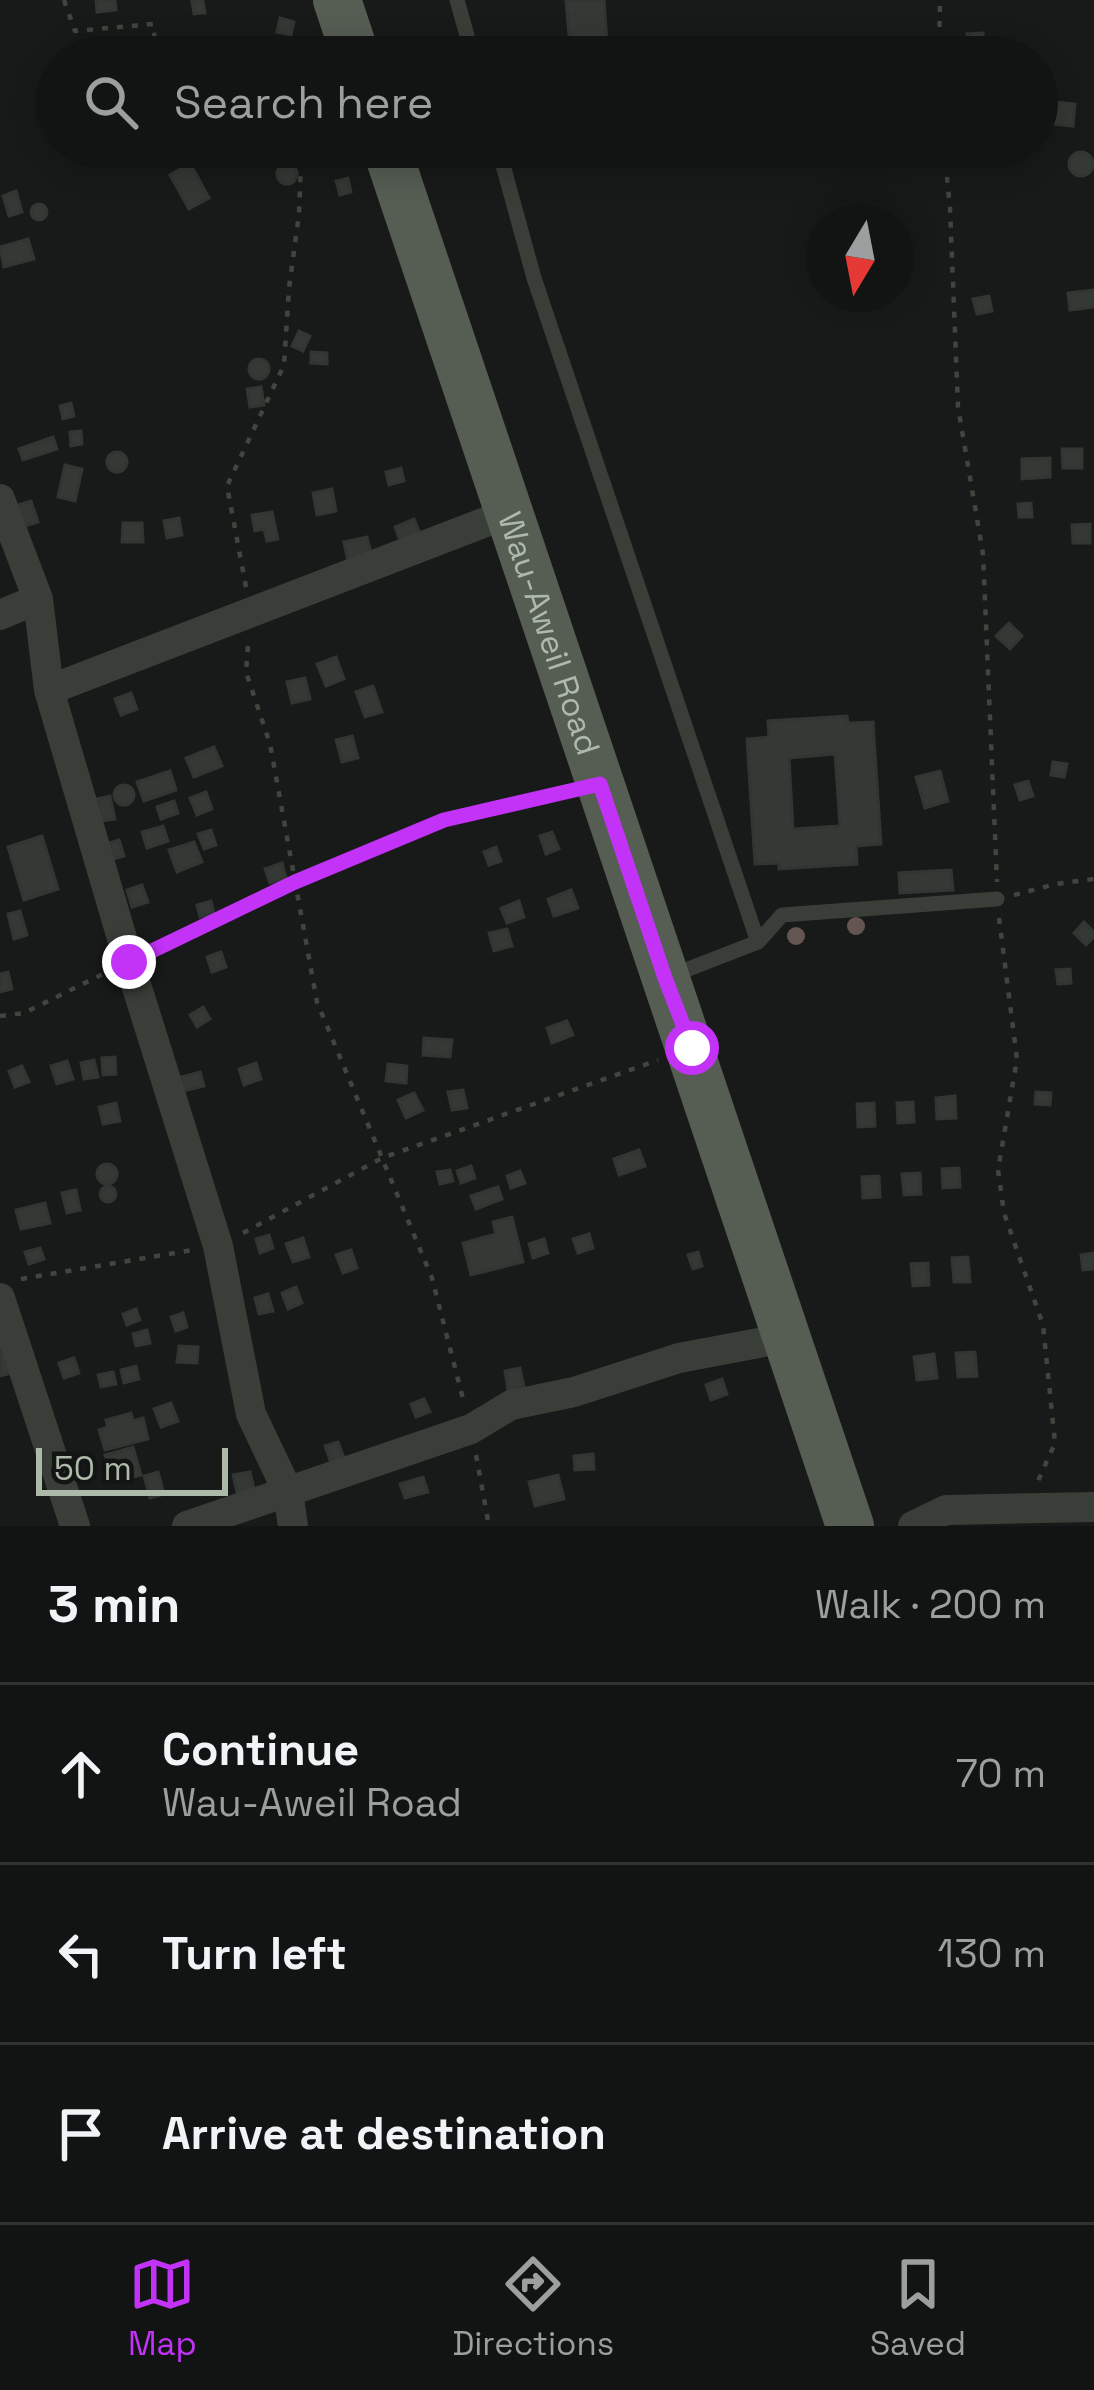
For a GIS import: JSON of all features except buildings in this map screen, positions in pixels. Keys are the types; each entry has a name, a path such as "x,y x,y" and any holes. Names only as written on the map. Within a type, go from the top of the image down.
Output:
{"main road":[{"path":"337,0 349,36"},
{"name":"Wau-Aweil Road","path":"393,168 850,1526"}],"street":[{"path":"0,499 38,599 49,690 218,1246 251,1414 288,1492 293,1526"},
{"path":"49,690 509,513"},
{"path":"0,615 38,599"},
{"path":"11,1288 75,1526"},
{"path":"187,1526 471,1429 511,1405 574,1392 680,1358 785,1338"},
{"path":"913,1526 946,1510 1094,1507"}],"lane":[{"path":"457,0 467,36"},
{"path":"504,168 534,278 758,942"},
{"path":"665,978 758,942 782,915 997,899"}],"path":[{"path":"64,0 75,31 153,24 155,36"},
{"path":"939,36 940,0"},
{"path":"301,168 284,365 227,486 250,613 246,672 270,744 317,1002 432,1278 471,1429 489,1526"},
{"path":"946,168 958,407 983,554 997,899 1017,1059 998,1170 1004,1213 1043,1325 1054,1443 1039,1480 1013,1509"},
{"path":"0,1016 24,1013 295,882 444,820 600,784"},
{"path":"997,899 1094,879"},
{"path":"11,1288 218,1246 382,1157 692,1048"}],"route":[{"path":"129,962 295,882 444,820 600,784 692,1048"}]}
